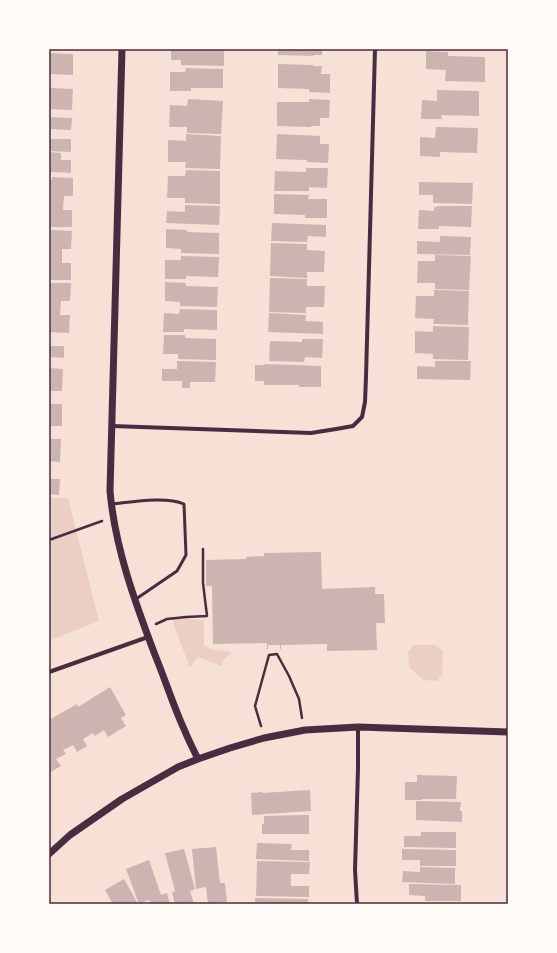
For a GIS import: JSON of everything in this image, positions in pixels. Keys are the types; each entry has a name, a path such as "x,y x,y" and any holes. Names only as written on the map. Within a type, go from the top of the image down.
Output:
{"street":[{"path":"122,49 110,491 111,504 120,550 134,600 184,729 198,759"},
{"path":"112,426 311,432 353,426 362,417 365,402 366,377 375,49"},
{"path":"49,672 148,637"},
{"path":"49,854 70,835 122,799 178,768 198,759 264,738 305,730 358,727 508,732"},
{"path":"357,904 355,870 358,727"}],"lane":[{"path":"111,504 164,500 181,502 184,504 186,555 177,571 134,600"}],"path":[{"path":"49,540 113,517"},
{"path":"145,629 167,619 207,616 203,583 204,549"},
{"path":"264,738 255,706 269,655 277,654 289,676 299,699 305,730"}],"shaded area":[{"path":"49,498 68,498 99,621 49,641"},
{"path":"171,617 204,620 204,645 210,649 233,652 225,658 221,666 198,657 190,668"},
{"path":"414,645 435,645 443,651 442,675 437,681 423,680 409,667 408,652"}],"building":[{"path":"171,49 224,49 224,66 181,65 181,60 171,60"},
{"path":"278,49 322,49 322,55 278,55"},
{"path":"426,51 448,52 448,56 485,57 485,82 445,81 446,70 426,69"},
{"path":"49,53 73,54 73,75 49,74"},
{"path":"278,64 322,66 321,74 330,74 330,93 309,92 309,89 278,88"},
{"path":"186,68 223,69 223,88 191,88 191,91 170,91 170,72 185,72"},
{"path":"49,88 73,89 72,110 49,109"},
{"path":"437,90 479,91 479,116 441,115 442,119 421,119 422,100 437,101"},
{"path":"188,99 223,101 221,134 187,133 187,127 169,127 170,105 187,106"},
{"path":"309,99 330,100 329,118 320,118 320,126 277,126 277,102 309,102"},
{"path":"49,117 72,118 71,130 49,129"},
{"path":"436,127 478,128 477,153 440,152 440,157 420,156 420,137 435,138"},
{"path":"186,134 221,136 220,169 185,168 186,162 168,162 168,140 186,141"},
{"path":"277,134 320,136 320,144 329,144 328,163 307,162 307,160 276,159"},
{"path":"49,139 71,139 71,152 49,151"},
{"path":"49,152 61,153 61,160 71,160 71,173 49,173"},
{"path":"306,168 328,168 327,188 309,187 309,191 274,191 275,171 306,172"},
{"path":"186,170 220,171 220,204 185,203 185,198 167,198 168,176 185,176"},
{"path":"52,177 73,178 73,196 64,196 63,210 72,210 72,227 50,227 49,180 52,180"},
{"path":"419,182 473,183 472,204 433,203 433,195 419,195"},
{"path":"274,194 309,195 308,199 327,199 327,218 305,218 305,215 274,214"},
{"path":"185,205 220,206 219,225 166,223 167,211 185,212"},
{"path":"472,206 471,227 439,226 439,229 418,229 419,210 434,211 434,207"},
{"path":"272,223 326,225 326,237 308,236 307,242 271,241"},
{"path":"166,229 187,230 187,232 219,233 219,254 181,253 181,249 166,248"},
{"path":"51,230 72,231 71,249 62,249 62,263 71,263 71,280 49,280 49,233 51,233"},
{"path":"440,236 471,237 470,255 417,254 417,241 440,242"},
{"path":"271,243 307,244 307,250 325,251 324,272 307,272 307,278 270,276"},
{"path":"435,255 471,256 469,290 435,289 435,283 417,283 418,261 435,261"},
{"path":"181,256 219,257 218,277 186,276 186,279 165,279 165,260 181,260"},
{"path":"270,278 307,279 307,286 325,286 324,307 306,307 306,313 269,312"},
{"path":"165,282 186,283 186,286 218,287 217,307 180,306 180,302 165,301"},
{"path":"50,283 71,283 70,301 61,301 60,315 70,315 69,333 49,332"},
{"path":"434,290 469,291 468,325 433,324 434,319 415,318 416,296 434,296"},
{"path":"180,309 217,310 217,330 184,329 184,332 163,332 164,313 179,314"},
{"path":"269,313 306,315 305,321 323,322 323,334 268,332"},
{"path":"433,326 469,327 468,360 433,359 433,354 415,353 415,331 433,332"},
{"path":"164,335 185,335 185,338 216,339 216,360 178,359 178,354 163,354"},
{"path":"302,339 323,339 322,358 305,357 304,362 269,361 270,341 302,342"},
{"path":"49,346 64,346 64,358 49,357"},
{"path":"177,361 216,362 215,382 190,382 190,388 182,388 182,381 162,381 162,369 177,369"},
{"path":"435,361 471,361 470,380 417,379 417,366 435,367"},
{"path":"255,365 321,366 321,387 299,387 299,385 264,385 264,381 255,381"},
{"path":"49,368 63,369 62,391 49,391"},
{"path":"49,404 62,404 62,426 49,426"},
{"path":"49,439 61,439 60,462 49,461"},
{"path":"49,479 60,479 59,495 49,494"},
{"path":"321,552 322,589 375,587 375,594 384,594 385,623 376,623 377,650 327,651 327,644 281,645 281,649 280,645 268,645 267,649 267,643 213,644 212,586 206,586 206,560 246,559 246,557 264,556 264,553"},
{"path":"110,687 126,715 121,718 126,726 108,737 104,730 95,736 93,733 83,739 87,746 77,752 73,745 63,750 66,754 56,759 61,766 49,773 49,720 77,704 78,707"},
{"path":"417,775 457,776 456,799 405,800 405,782 417,782"},
{"path":"310,790 311,811 252,815 251,793"},
{"path":"416,801 461,802 460,811 462,811 462,822 416,820"},
{"path":"309,815 309,834 262,834 264,816"},
{"path":"421,832 456,832 456,848 404,847 404,836 421,836"},
{"path":"257,843 292,844 291,850 309,850 309,861 256,859"},
{"path":"216,847 220,883 225,883 227,902 208,904 206,887 196,889 192,849"},
{"path":"184,849 195,889 190,891 194,904 175,904 172,892 175,891 165,853"},
{"path":"402,849 456,850 456,866 420,866 420,860 402,860"},
{"path":"149,860 161,895 167,893 170,904 151,904 149,900 139,904 126,869"},
{"path":"257,861 310,862 309,874 291,874 291,886 309,886 309,897 256,896"},
{"path":"420,867 455,868 455,884 402,882 403,871 420,872"},
{"path":"124,879 138,904 113,904 105,890"},
{"path":"409,884 461,885 461,901 425,901 425,896 409,895"},
{"path":"255,898 308,899 308,904 255,904"}]}
